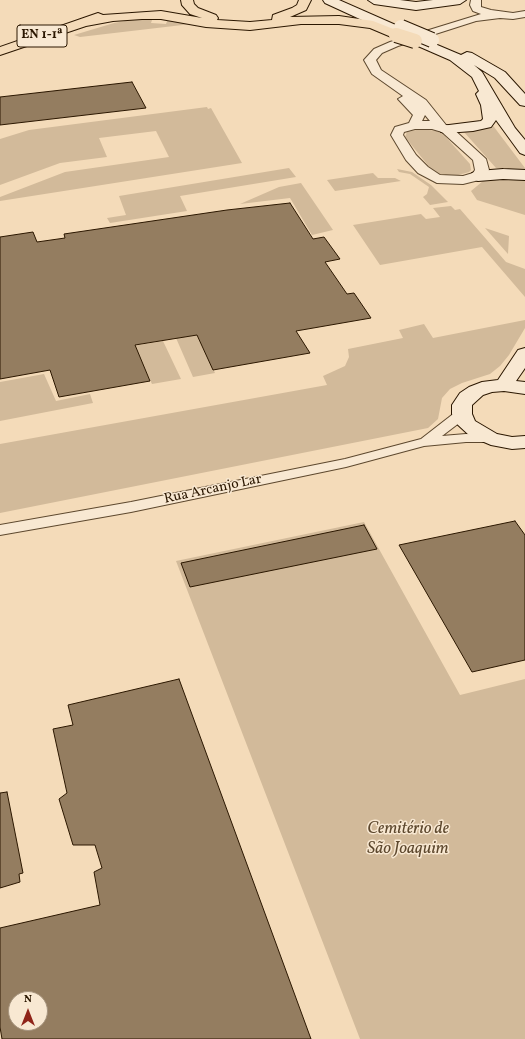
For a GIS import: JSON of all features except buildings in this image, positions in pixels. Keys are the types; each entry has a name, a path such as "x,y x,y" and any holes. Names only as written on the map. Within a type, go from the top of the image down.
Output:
{"highway":[{"path":"186,0 188,5 202,15 225,20 246,22 260,21 289,14 302,7 305,0"},
{"name":"EN 1-1ª","path":"0,44 146,2"},
{"name":"EN 1-1ª","path":"0,51 115,5"},
{"path":"93,6 76,14 77,21 142,15 161,15 206,23 236,26 250,26 301,20 339,20 397,30 421,41"}],"main road":[{"path":"329,0 397,30"},
{"path":"342,0 397,30"},
{"path":"374,0 416,6 460,0"},
{"path":"421,41 454,57 467,65 477,75 509,129 525,150"},
{"path":"421,41 471,58 500,75 525,102"},
{"path":"444,128 473,127 486,124 490,119 488,105 482,92 487,90"},
{"path":"478,176 503,174 525,175"},
{"path":"504,385 525,354"},
{"path":"521,446 491,439 477,432 467,424 462,414 462,405 467,397 476,391 489,386 504,385 525,388"}],"street":[{"path":"475,3 482,11 497,15"},
{"path":"414,125 419,115 411,104 365,74 361,69 359,59 368,49 386,41 465,14 473,10 475,3"},
{"path":"444,128 414,125 399,130 397,135 411,157 423,170 437,179 463,180 478,176 482,170 479,159 444,128 422,103 376,72 370,60 378,51 394,44 474,18 525,14"},
{"path":"424,442 462,414"},
{"path":"424,442 466,438 491,439"},
{"name":"Rua Arcanjo Lar","path":"0,530 139,505 346,462 424,442"}],"green space":[{"path":"131,20 152,20 151,23 166,24 167,21 175,21 191,24 80,37 74,35 114,23"},
{"path":"207,107 208,109 211,108 242,163 0,201 0,197 65,172 169,157 156,131 99,138 107,157 60,163 0,185 0,139 29,130"},
{"path":"491,123 525,170 496,168 464,132 475,130"},
{"path":"421,129 437,131 444,135 470,164 471,170 455,176 438,174 431,169 405,137 407,132"},
{"path":"289,168 296,177 180,196 187,211 110,223 107,218 126,215 119,196"},
{"path":"397,169 412,172 431,185 448,202 430,205 423,197 427,194 429,187 410,174 399,172"},
{"path":"373,173 378,178 395,178 401,181 335,191 327,180"},
{"path":"506,176 525,180 525,215 477,200 471,191 483,181"},
{"path":"301,183 333,230 312,235 290,198 240,204 279,187"},
{"path":"451,206 455,210 460,209 506,262 525,269 525,297 482,247 380,265 353,225 421,214 426,219 440,217 433,208"},
{"path":"485,228 509,236 508,254"},
{"path":"525,320 525,328 509,355 500,366 490,374 462,383 450,389 442,398 438,419 428,428 0,513 0,444 327,385 323,376 345,366 349,357 348,349 403,338 399,330 424,324 433,338"},
{"path":"197,335 215,373 193,377 176,338"},
{"path":"163,341 181,379 152,384 140,359 72,356"},
{"path":"44,374 56,401 90,394 93,403 0,421 0,382"},
{"name":"Cemitério de São Joaquim","path":"364,522 460,695 525,679 525,1039 360,1039 176,561"}]}
